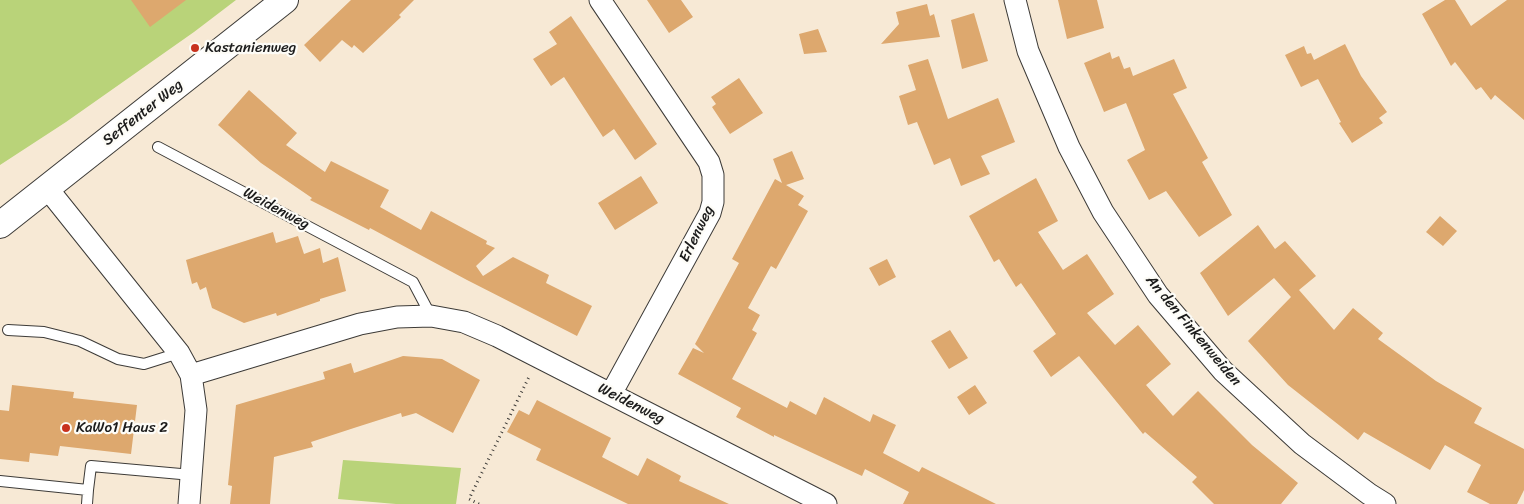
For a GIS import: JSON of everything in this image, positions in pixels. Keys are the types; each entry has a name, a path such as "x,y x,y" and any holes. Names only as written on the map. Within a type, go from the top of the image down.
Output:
{"street":[{"name":"Seffenter Weg","path":"0,225 285,0"},
{"name":"Erlenweg","path":"600,0 709,162 713,175 714,189 710,213 611,394"},
{"name":"An den Finkenweiden","path":"1015,0 1028,51 1069,147 1102,212 1158,295 1223,371 1302,444 1385,504"},
{"path":"46,188 179,353 191,375 196,410 189,504"},
{"name":"Weidenweg","path":"191,375 228,366 360,324 396,317 431,316 464,322 497,336 826,504"}],"lane":[{"name":"Weidenweg","path":"158,147 413,282 431,316"},
{"path":"8,330 44,332 80,341 118,359 144,364 179,353"},
{"path":"87,504 91,466 192,475"},
{"path":"0,481 88,490"}],"path":[{"path":"479,504 469,499 538,357"}],"green space":[{"path":"0,0 236,0 194,32 66,122 0,165"},
{"path":"343,460 461,468 456,504 396,504 338,499"}],"building":[{"path":"131,0 186,0 150,27"},
{"path":"351,0 414,0 399,15 401,17 363,53 354,45 352,48 342,40 320,62 304,45"},
{"path":"647,0 681,0 693,17 669,33"},
{"path":"1058,0 1097,0 1104,28 1067,39"},
{"path":"1445,0 1455,0 1471,26 1507,0 1524,0 1524,120 1495,95 1491,100 1481,87 1476,90 1455,62 1451,66 1422,14"},
{"path":"927,4 930,16 934,14 940,37 881,44 899,24 896,12"},
{"path":"974,13 988,61 962,69 951,20"},
{"path":"571,16 657,144 635,160 614,129 603,137 564,77 551,86 533,59 557,44 549,32"},
{"path":"818,29 827,52 804,54 799,34"},
{"path":"1345,44 1361,76 1387,112 1379,118 1383,123 1352,143 1339,123 1341,122 1318,79 1301,87 1285,55 1304,46 1307,54 1311,53 1314,60"},
{"path":"1110,52 1112,59 1119,56 1124,69 1130,67 1133,76 1174,59 1187,88 1173,94 1208,158 1202,162 1232,215 1199,237 1166,191 1149,200 1127,160 1145,150 1126,103 1104,112 1084,63"},
{"path":"928,59 948,119 998,98 1015,142 981,156 990,174 961,186 950,158 934,165 917,122 908,125 899,96 916,90 908,65"},
{"path":"739,78 763,113 730,134 712,107 716,104 711,97"},
{"path":"249,90 297,133 286,145 325,172 331,161 389,190 380,207 421,230 431,211 487,241 486,244 495,248 476,266 483,276 513,257 549,275 546,283 592,306 577,336 370,228 369,230 310,200 312,198 261,163 218,125"},
{"path":"792,151 804,179 786,185 804,196 798,205 808,211 776,269 771,266 748,308 760,315 752,330 757,333 732,379 787,408 790,401 816,415 824,397 870,422 873,414 896,425 883,453 919,472 922,467 996,504 903,504 909,492 865,469 862,476 774,435 774,437 736,417 741,408 678,374 693,348 704,353 695,344 739,263 732,259 775,179 782,183 773,159"},
{"path":"641,176 658,203 615,230 598,203"},
{"path":"1036,178 1058,221 1038,232 1063,270 1087,254 1114,294 1087,313 1115,345 1138,325 1171,364 1146,385 1173,416 1198,391 1252,445 1298,483 1281,504 1214,504 1192,482 1197,477 1145,432 1143,434 1079,356 1051,377 1033,351 1056,334 1021,283 1016,287 999,259 994,262 969,216"},
{"path":"1440,216 1457,231 1443,246 1426,232"},
{"path":"1258,225 1275,249 1285,241 1316,276 1299,290 1334,330 1353,308 1383,333 1378,339 1436,381 1482,408 1474,423 1524,449 1524,490 1517,504 1490,504 1467,492 1481,465 1445,445 1430,470 1364,432 1358,440 1288,385 1248,341 1291,297 1274,278 1228,316 1200,273"},
{"path":"273,232 276,243 298,236 304,254 320,248 323,263 338,257 346,291 277,316 276,313 244,323 212,308 206,287 200,290 197,282 192,284 186,260"},
{"path":"887,259 896,277 879,286 869,268"},
{"path":"950,330 968,358 949,369 931,341"},
{"path":"403,356 442,359 480,380 453,433 416,413 402,417 401,413 357,427 311,442 313,447 274,457 270,504 230,504 232,486 228,485 236,405 325,379 323,372 351,363 354,373"},
{"name":"KaWo1 Haus 2","path":"12,385 74,392 73,398 137,405 131,454 60,446 58,456 30,453 29,462 0,459 0,410 9,411"},
{"path":"975,385 987,403 969,415 957,397"},
{"path":"537,400 611,438 602,457 638,476 647,458 681,476 679,481 729,504 628,504 536,460 541,449 507,432 519,410 529,415"}],"place":[{"name":"Kastanienweg","path":"195,48"},
{"name":"KaWo1 Haus 2","path":"66,428"}]}
